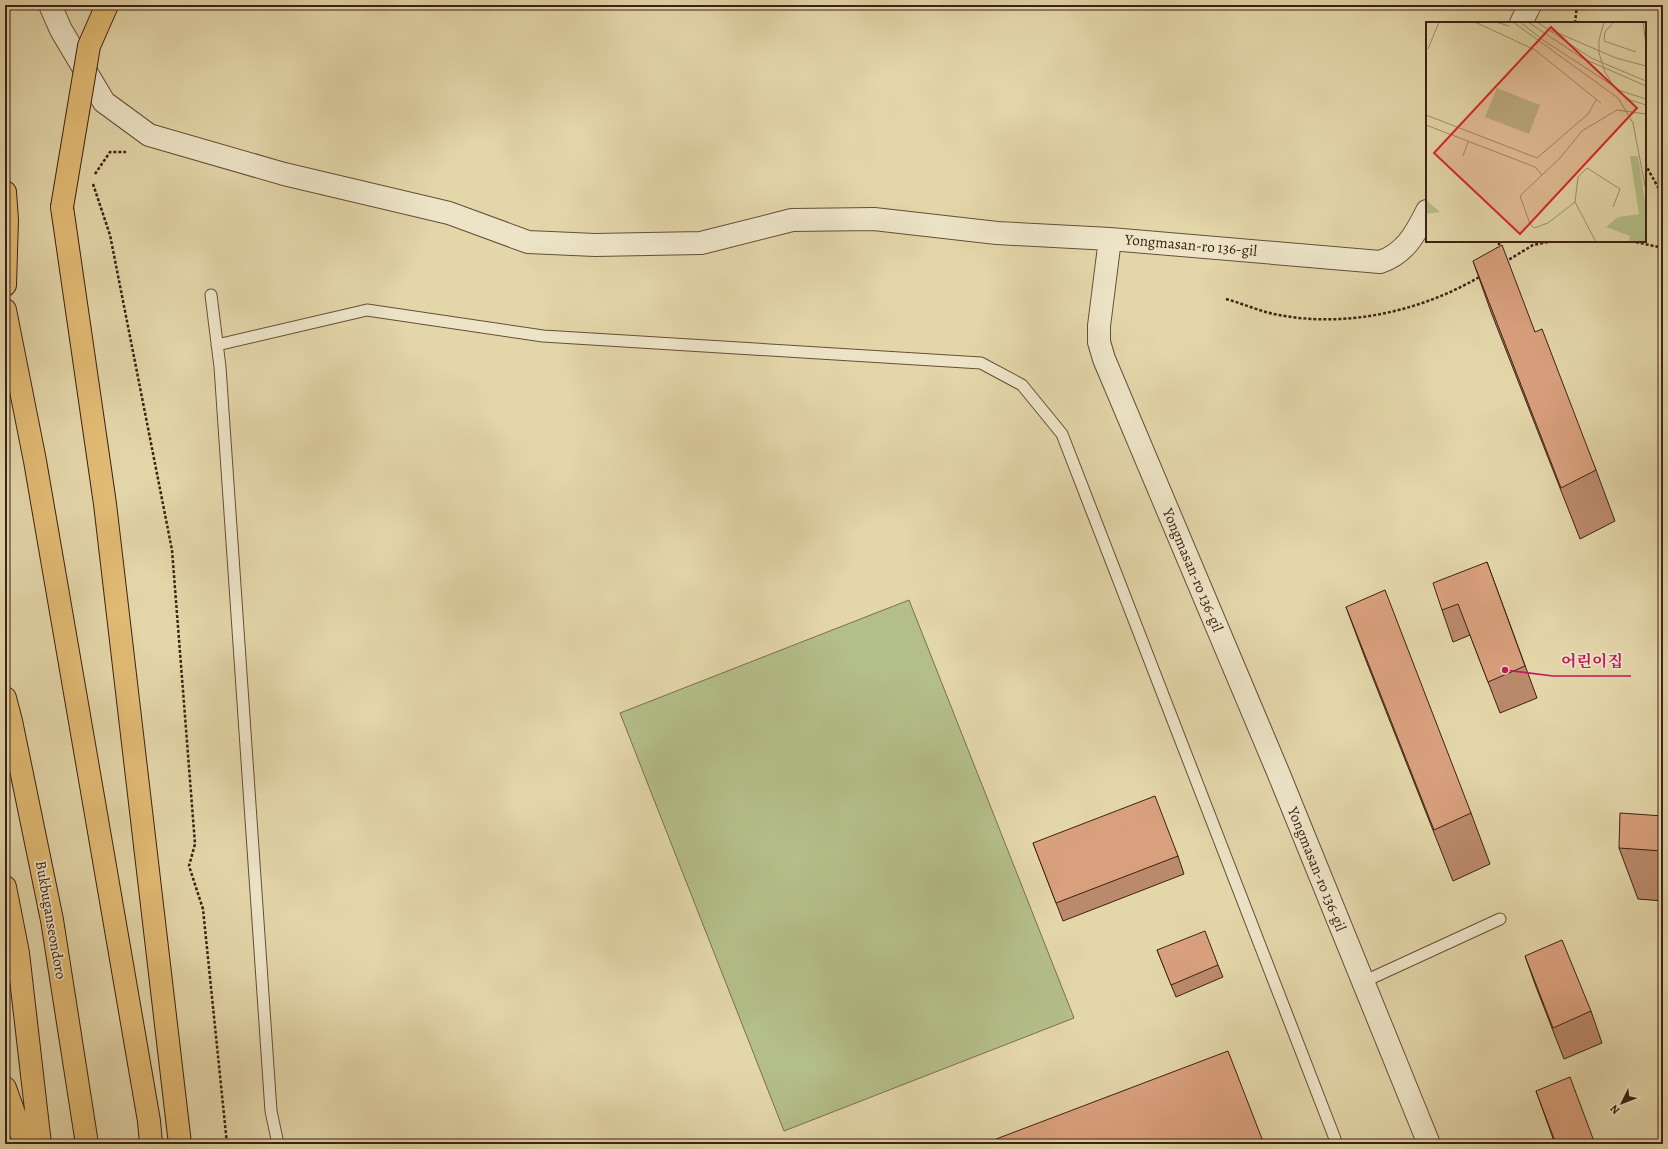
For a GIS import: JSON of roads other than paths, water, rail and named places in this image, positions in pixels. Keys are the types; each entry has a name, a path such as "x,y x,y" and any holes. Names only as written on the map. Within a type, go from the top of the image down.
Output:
{"highway":[{"path":"107,5 89,46 62,207 105,504 180,1144"},
{"path":"5,192 7,220 5,285"},
{"path":"5,310 36,469 147,1113 151,1144"},
{"name":"Bukbuganseondoro","path":"5,698 52,920 87,1144"},
{"path":"5,887 18,953 40,1144"},
{"path":"5,1088 25,1144"}],"street":[{"path":"50,5 61,30 104,102 149,135 284,174 449,214 528,242 596,245 702,243 792,220 874,219 997,233 1110,239"},
{"path":"1522,22 1530,5"},
{"name":"Yongmasan-ro 136-gil","path":"1426,213 1409,242 1390,259 1380,262 1110,239 1099,326 1099,342 1104,359 1278,772 1429,1144"}],"lane":[{"path":"211,295 220,367 271,1111 278,1144"},
{"path":"217,345 367,310 543,336 981,363 1022,385 1062,434 1337,1144"},
{"path":"1363,982 1500,919"}],"place":[{"name":"어린이집","path":"1505,670"}]}
